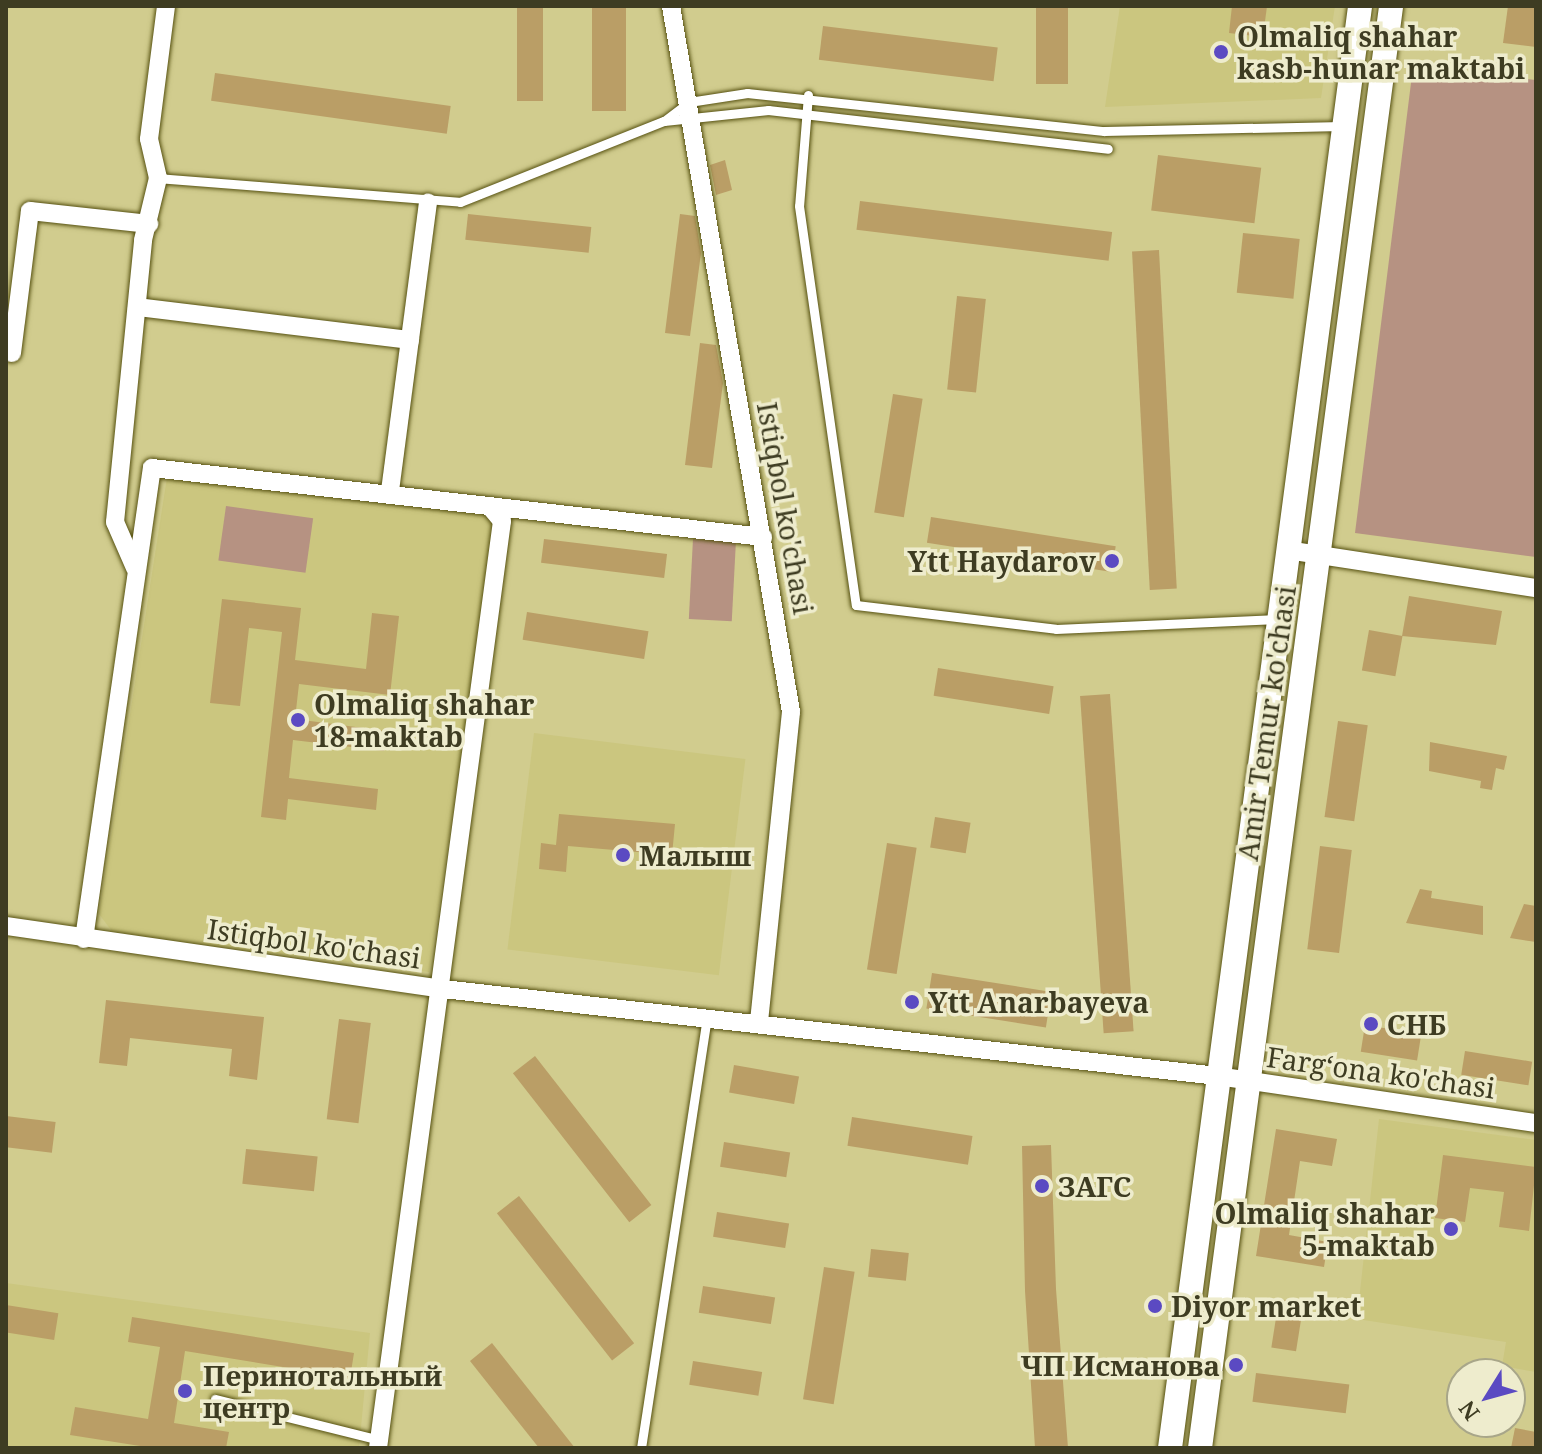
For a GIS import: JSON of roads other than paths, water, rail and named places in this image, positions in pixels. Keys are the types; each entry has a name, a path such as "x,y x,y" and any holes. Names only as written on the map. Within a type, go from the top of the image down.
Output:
{"main road":[{"name":"Amir Temur ko'chasi","path":"1170,1448 1360,6"},
{"name":"Amir Temur ko'chasi","path":"1200,1448 1245,1080 1321,555 1391,6"},
{"path":"1345,126 1376,123"}],"street":[{"path":"135,568 115,522 137,307 158,178 149,139 166,6"},
{"name":"Istiqbol ko'chasi","path":"671,6 791,712 759,1022"},
{"path":"390,491 428,202"},
{"path":"12,353 30,211 149,224"},
{"path":"137,307 410,340"},
{"path":"84,939 147,480 161,464 390,491 491,508 763,537"},
{"path":"378,1444 443,989 502,521 491,508"},
{"path":"1287,550 1536,588"},
{"name":"Istiqbol ko'chasi","path":"6,926 443,989 759,1022 1217,1076"},
{"name":"Farg‘ona ko'chasi","path":"1217,1076 1536,1123"}],"lane":[{"path":"158,178 428,202 460,202 664,121 689,102 808,95 1104,131 1345,126"},
{"path":"808,95 799,206 856,605 1056,629 1278,619"},
{"path":"664,121 692,122 750,111 1108,149"},
{"path":"641,1448 707,1017"},
{"path":"215,1399 378,1444"}],"place":[{"name":"Olmaliq shahar kasb-hunar maktabi","path":"1221,52"},
{"name":"Ytt Haydarov","path":"1112,561"},
{"name":"Olmaliq shahar 18-maktab","path":"298,720"},
{"name":"Малыш","path":"623,855"},
{"name":"Ytt Anarbayeva","path":"912,1002"},
{"name":"СНБ","path":"1371,1024"},
{"name":"ЗАГС","path":"1042,1186"},
{"name":"Olmaliq shahar 5-maktab","path":"1451,1229"},
{"name":"Diyor market","path":"1155,1306"},
{"name":"ЧП Исманова","path":"1236,1365"},
{"name":"Перинотальный центр","path":"185,1391"}]}
